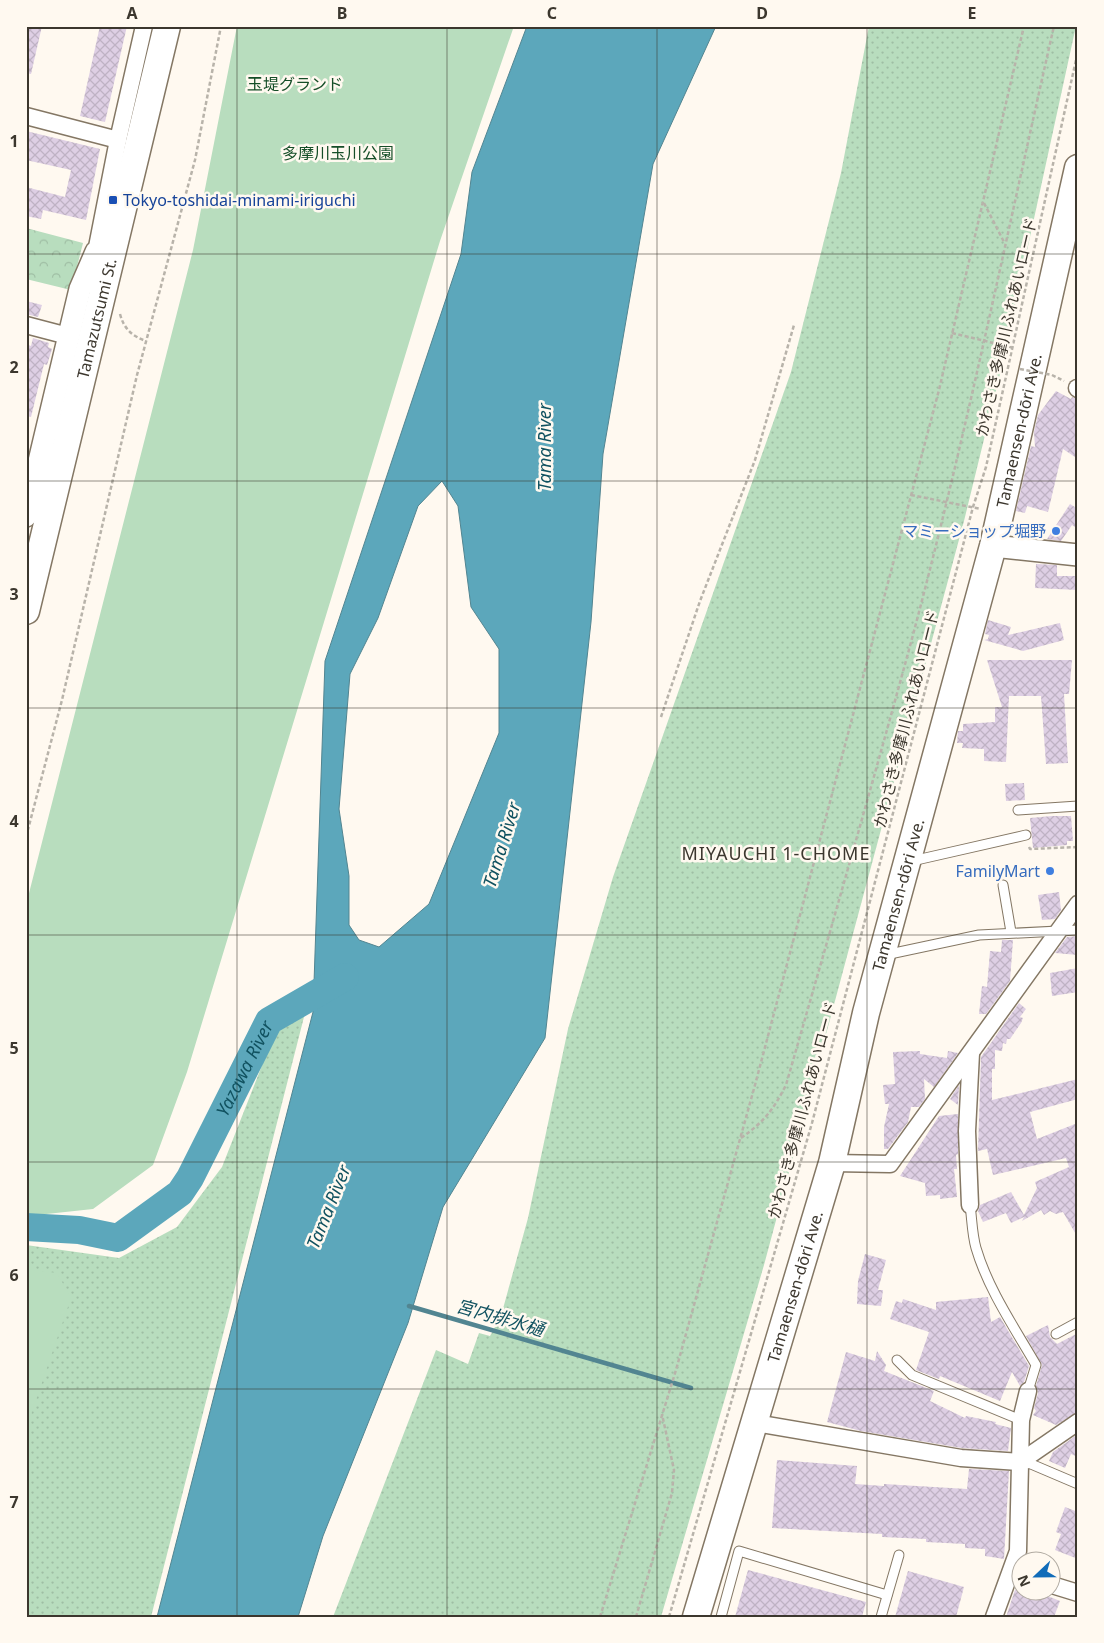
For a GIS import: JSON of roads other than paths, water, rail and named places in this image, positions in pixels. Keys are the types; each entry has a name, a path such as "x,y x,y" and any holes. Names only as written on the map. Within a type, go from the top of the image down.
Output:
{"main road":[{"name":"Tamazutsumi St.","path":"26,611 105,254 167,26"},
{"name":"Tamaensen-dōri Ave.","path":"696,1617 832,1163 866,1013 909,862 993,546 1078,168"}],"street":[{"path":"26,516 80,289 105,254 118,140 144,26"},
{"path":"26,116 118,140"},
{"path":"26,325 68,336"},
{"path":"993,546 1078,555"},
{"path":"832,1163 890,1164 1078,904"},
{"path":"970,1205 967,1131 971,1052"},
{"path":"1018,1550 1021,1420 1028,1391"},
{"path":"755,1422 951,1456 1020,1462 1078,1422"},
{"path":"994,1617 1012,1581"},
{"path":"1062,1587 1078,1593"}],"lane":[{"path":"1018,810 1078,806"},
{"path":"909,862 1026,835"},
{"path":"1003,885 1011,932"},
{"path":"882,956 979,935 1078,930"},
{"path":"970,1205 975,1247 986,1274 1036,1365 1028,1391"},
{"path":"1056,1334 1078,1322"},
{"path":"897,1360 912,1376 1021,1420"},
{"path":"1020,1462 1031,1464 1078,1484"},
{"path":"721,1617 739,1550 887,1595"},
{"path":"881,1617 899,1555"}],"water":[{"name":"Tama River","path":"527,26 716,26 653,164 603,454 591,622 545,1038 443,1207 408,1323 323,1536 298,1617 157,1617 313,1012 325,661 461,254 472,172","holes":["442,481 458,506 471,607 499,649 499,733 429,904 379,947 359,940 349,925 349,876 339,809 350,674 378,618 418,506"]}],"waterway":[{"name":"Yazawa River","path":"26,1227 79,1230 118,1238 180,1193 190,1178 269,1021 345,977"},
{"name":"宮内排水樋","path":"409,1306 691,1388"}],"place":[{"name":"Tokyo-toshidai-minami-iriguchi","path":"113,200"},
{"name":"マミーショップ堀野","path":"1056,531"},
{"name":"FamilyMart","path":"1050,871"}],"district":[{"name":"MIYAUCHI 1-CHOME","path":"776,854"}],"park label":[{"name":"玉堤グランド","path":"295,84"},
{"name":"多摩川玉川公園","path":"338,153"}]}
